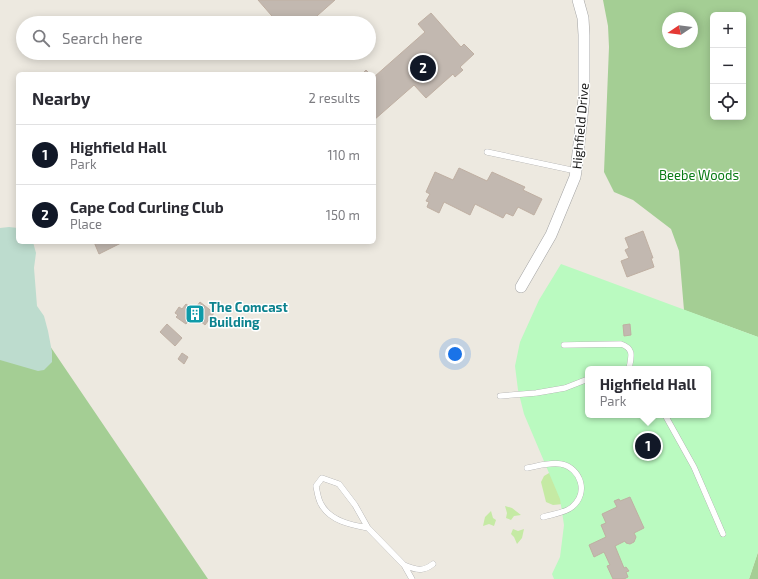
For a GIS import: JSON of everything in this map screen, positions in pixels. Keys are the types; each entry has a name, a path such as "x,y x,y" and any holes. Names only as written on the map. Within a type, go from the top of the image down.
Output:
{"street":[{"name":"Highfield Drive","path":"521,287 551,235 575,177 584,98 583,18 578,0"}],"lane":[{"path":"487,152 576,171"},
{"path":"564,345 624,345 629,349 631,354 629,366"},
{"path":"500,396 536,393 565,388 585,380"},
{"path":"667,418 694,467 723,534"},
{"path":"528,468 549,464 562,464 574,470 578,474 581,483 580,498 574,505 565,511 543,517"},
{"path":"368,528 354,526 329,515 321,504 316,486 322,478 339,484 355,505 368,528 404,565 412,579"},
{"path":"404,565 411,569 421,570 434,564"}],"green space":[{"name":"Beebe Woods","path":"603,0 758,0 758,337 684,310 679,251 671,229 633,200 614,192 604,172 609,47 608,26"},
{"path":"0,228 16,228 16,244 34,244 36,253 34,268 37,306 44,316 52,352 52,362 44,370 38,371 0,360"},
{"path":"561,264 758,337 758,552 749,579 554,579 552,574 560,557 564,525 560,499 524,414 518,390 515,366 520,342 539,300"},
{"path":"0,309 33,321 208,579 0,579"},
{"path":"554,470 563,504 553,505 546,502 541,482 544,476"},
{"path":"505,506 512,508 521,515 514,516 511,520 506,518 507,513"},
{"path":"491,511 493,518 496,520 494,526 489,524 483,526 485,517"},
{"path":"513,529 518,531 524,529 522,538 517,544 511,534"},
{"path":"758,552 758,579 749,579"}],"building":[{"path":"258,0 335,0 317,16 272,16"},
{"path":"431,13 461,47 464,44 474,54 460,67 463,70 455,77 453,74 426,98 414,85 376,118 376,75 425,32 418,24"},
{"path":"459,168 487,181 492,172 525,187 523,190 542,199 534,215 518,207 513,216 506,213 503,218 475,204 470,215 444,202 439,213 427,207 429,202 426,201 430,194 426,192 435,172 453,180"},
{"path":"643,231 653,258 651,258 654,267 627,277 621,261 629,258 625,250 629,248 625,238"},
{"path":"95,244 119,244 99,254"},
{"name":"The Comcast Building","path":"200,302 214,313 205,325 193,315 186,324 176,317 178,315 175,313 179,307 182,309 186,304 194,310"},
{"path":"167,324 182,338 175,346 160,332"},
{"path":"630,324 631,335 624,336 623,325"},
{"path":"182,353 188,357 184,364 178,359"},
{"path":"630,497 644,528 634,533 636,537 634,542 630,544 626,543 625,541 615,546 624,568 626,567 629,571 626,572 628,577 624,579 613,579 607,566 610,565 604,552 594,557 589,545 606,537 601,525 606,523 602,514 617,507 614,501 619,499 620,501"}],"place":[{"name":"Cape Cod Curling Club","path":"423,68"},
{"name":"The Comcast Building","path":"195,314"},
{"name":"Highfield Hall","path":"648,446"}]}
